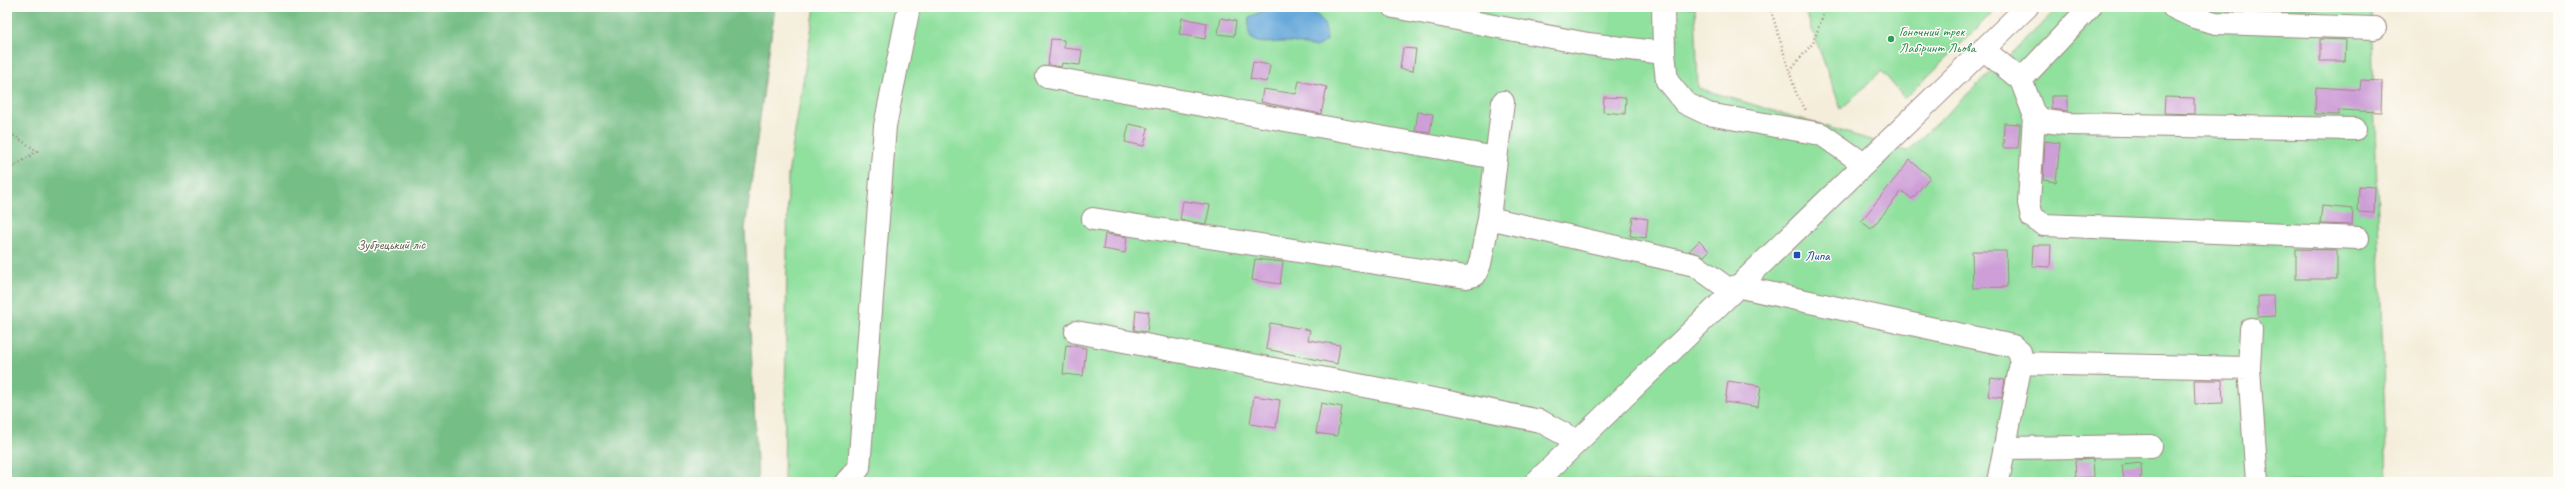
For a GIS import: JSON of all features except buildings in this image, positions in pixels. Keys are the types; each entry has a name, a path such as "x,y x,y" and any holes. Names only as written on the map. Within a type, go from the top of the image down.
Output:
{"street":[{"path":"846,482 859,468 885,126 909,7"},
{"path":"1394,7 1588,44 1664,53"},
{"path":"1663,7 1664,53 1667,81 1685,103 1708,114 1821,134 1864,164"},
{"path":"1541,481 1577,441 2027,7"},
{"path":"2020,80 2090,7"},
{"path":"2173,7 2194,17 2216,23 2375,28"},
{"path":"1983,49 2020,80 2034,114 2029,203 2032,217 2044,225 2358,238"},
{"path":"1047,77 1496,158"},
{"path":"1092,219 1466,277 1475,275 1480,264 1489,218 1502,102"},
{"path":"2034,114 2045,120 2068,124 2355,129"},
{"path":"1489,218 1695,265 1733,289 2013,346 2020,352 2021,363 1998,482"},
{"path":"2251,329 2249,368 2258,482"},
{"path":"1076,332 1444,401 1540,421 1577,441"},
{"path":"2021,363 2249,368"},
{"path":"2005,448 2151,446"}],"path":[{"path":"1770,7 1796,93 1821,134"},
{"path":"1790,70 1813,43 1826,7"},
{"path":"7,131 37,151 7,171"}],"green space":[{"name":"Зубрецький ліс","path":"7,7 775,7 745,229 758,482 7,482"},
{"path":"815,7 1695,7 1698,88 1907,151 2060,7 2371,7 2387,482 784,482 788,175"},
{"name":"Гоночний трек Лабіринт Льова","path":"1804,7 1998,7 1905,99 1882,71 1841,109"}],"water":[{"path":"1273,7 1292,7 1310,11 1317,15 1326,29 1327,41 1316,47 1291,42 1267,43 1255,41 1249,34 1249,17"}],"place":[{"name":"Гоночний трек Лабіринт Льова","path":"1891,39"},
{"name":"Липа","path":"1797,255"}]}
